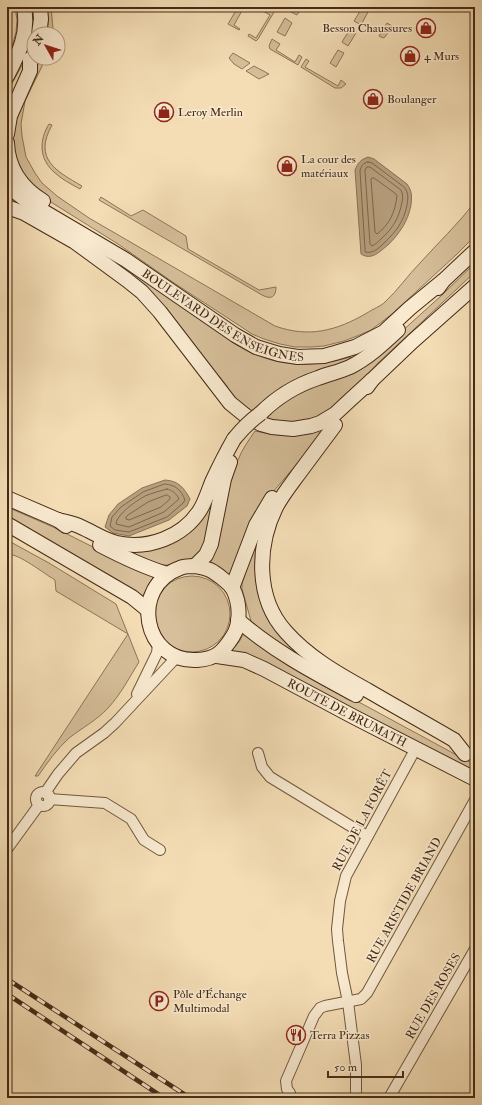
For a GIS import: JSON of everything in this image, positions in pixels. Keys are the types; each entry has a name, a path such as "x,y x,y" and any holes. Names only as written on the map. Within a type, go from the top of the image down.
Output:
{"main road":[{"path":"7,76 24,40 26,21 24,7"},
{"path":"40,7 40,26"},
{"path":"7,102 26,66"},
{"path":"7,134 10,116 30,71 31,66"},
{"path":"7,143 9,158 13,168 17,176 29,191 79,224 106,247"},
{"name":"BOULEVARD DES ENSEIGNES","path":"7,184 31,204 106,247 148,274 235,335 256,347 279,354 298,357 324,356 355,347 384,332 443,281"},
{"name":"BOULEVARD DES ENSEIGNES","path":"7,207 24,214 75,242 142,292 160,312 230,403 246,416 261,424 277,428 293,429 320,423 335,414 372,380"},
{"path":"7,498 58,520 80,526 116,543 140,545 152,543 173,536 190,523 200,509 222,460 237,440 242,430 251,420 300,385 349,368 365,359 416,314 443,281 475,251"},
{"path":"232,588 256,525 270,502 354,404 372,380 475,286"},
{"path":"335,426 282,496 272,518 267,532 262,557 262,570 266,596 274,615 285,632 301,647 347,679 454,740 470,757"},
{"path":"195,566 210,550 224,479 237,440"},
{"path":"58,520 76,532 112,551 167,574"},
{"path":"7,524 132,597 148,610"},
{"path":"195,566 209,570 232,588 237,600 239,612 238,620 235,633 228,644 217,656 191,660 178,657 170,653 158,642 152,633 148,610 151,596 157,584 167,574 181,567 195,566"},
{"name":"ROUTE DE BRUMATH","path":"238,620 263,640 310,669 470,757"},
{"name":"ROUTE DE BRUMATH","path":"217,656 244,660 264,669 475,779"}],"street":[{"path":"127,710 139,691 157,653 158,642"},
{"path":"47,796 58,774 76,753 104,733 115,723 178,657"},
{"name":"RUE DE LA FORÊT","path":"356,1098 356,1065 337,929 340,901 346,876 416,748"},
{"path":"258,753 262,768 270,777 367,836"},
{"path":"7,849 39,805 36,799 41,793 47,796 105,803 131,819 144,840 160,850"},
{"name":"RUE ARISTIDE BRIAND","path":"290,1093 287,1089 286,1081 314,1016 320,1008 361,999 367,993 475,800"},
{"name":"RUE DES ROSES","path":"389,1098 475,949"}],"shaded area":[{"path":"15,7 20,7 21,30 7,67 7,57 16,32 17,20"},
{"path":"29,7 35,7 35,26 26,26 26,57 7,92 7,87 20,62"},
{"path":"46,7 51,7 53,26 48,26"},
{"path":"238,7 244,7 234,25 240,29 239,30 228,24"},
{"path":"265,7 277,7 256,41 248,36 249,34 256,38 270,15 263,11"},
{"path":"291,7 302,7 297,15 289,11"},
{"path":"362,8 368,12 361,25 354,21"},
{"path":"285,18 292,23 285,36 277,32"},
{"path":"387,23 392,26 383,38 379,36"},
{"path":"350,29 356,33 348,46 342,42"},
{"path":"272,39 280,44 276,50 295,62 299,55 302,57 298,65 270,49 269,46"},
{"path":"338,50 344,53 336,67 330,63"},
{"path":"233,53 250,63 242,69 234,64 229,58"},
{"path":"306,59 309,61 305,67 338,86 341,80 346,84 341,88 335,88 301,67"},
{"path":"37,66 42,66 25,101 21,124 26,157 42,183 57,196 89,218 275,326 287,330 299,332 322,331 356,319 381,305 394,293 475,202 475,236 392,314 371,330 344,341 324,346 295,347 280,344 252,334 118,244 46,199 21,177 11,146 17,108"},
{"path":"254,66 269,74 259,79 246,71"},
{"path":"49,124 52,125 45,147 46,155 50,163 56,169 82,186 80,189 57,175 45,161 42,143 43,136"},
{"path":"11,196 113,259 235,344 249,352 291,364 320,363 351,357 352,360 282,388 269,396 247,415 230,398 227,386 218,375 208,368 157,302 7,200"},
{"path":"101,197 131,216 143,210 186,236 188,249 259,290 276,287 274,295 272,297 268,297 262,295 99,200"},
{"path":"475,263 475,272 378,363 341,404 304,424 263,422 284,400 370,360"},
{"path":"255,431 287,436 302,435 318,431 321,435 273,492 231,577 210,564 234,469 242,452"},
{"path":"216,482 207,545 196,560 172,565 163,565 151,562 121,549 166,543"},
{"path":"7,507 53,527 154,576 142,597 7,518"},
{"path":"261,529 260,593 330,674 276,642 251,621 242,584 252,551"},
{"path":"7,540 49,563 116,604 128,634 56,591 55,580 25,560 7,554"},
{"path":"192,576 206,579 219,587 227,600 230,614 227,628 219,641 206,649 192,652 178,649 165,641 157,628 154,614 157,600 165,587 178,579"},
{"path":"244,633 320,681 475,765 475,772 234,652 232,650"},
{"path":"128,634 139,662 121,692 104,712 69,738 52,756 38,776 35,776"}],"water":[{"path":"368,157 374,159 407,184 411,191 411,205 406,222 388,245 372,256 365,256 361,254 355,170 357,165 363,159"},
{"path":"165,480 174,482 183,488 190,499 187,506 169,520 129,536 113,533 105,527 109,515 118,504 142,488"}],"railway":[{"path":"7,979 190,1098"},
{"path":"7,994 164,1098"}],"place":[{"name":"Besson Chaussures","path":"426,28"},
{"name":"4 Murs","path":"410,56"},
{"name":"Boulanger","path":"373,99"},
{"name":"Leroy Merlin","path":"164,112"},
{"name":"La cour des matériaux","path":"287,166"},
{"name":"Pôle d'Échange Multimodal","path":"159,1001"},
{"name":"Terra Pizzas","path":"296,1035"}]}
